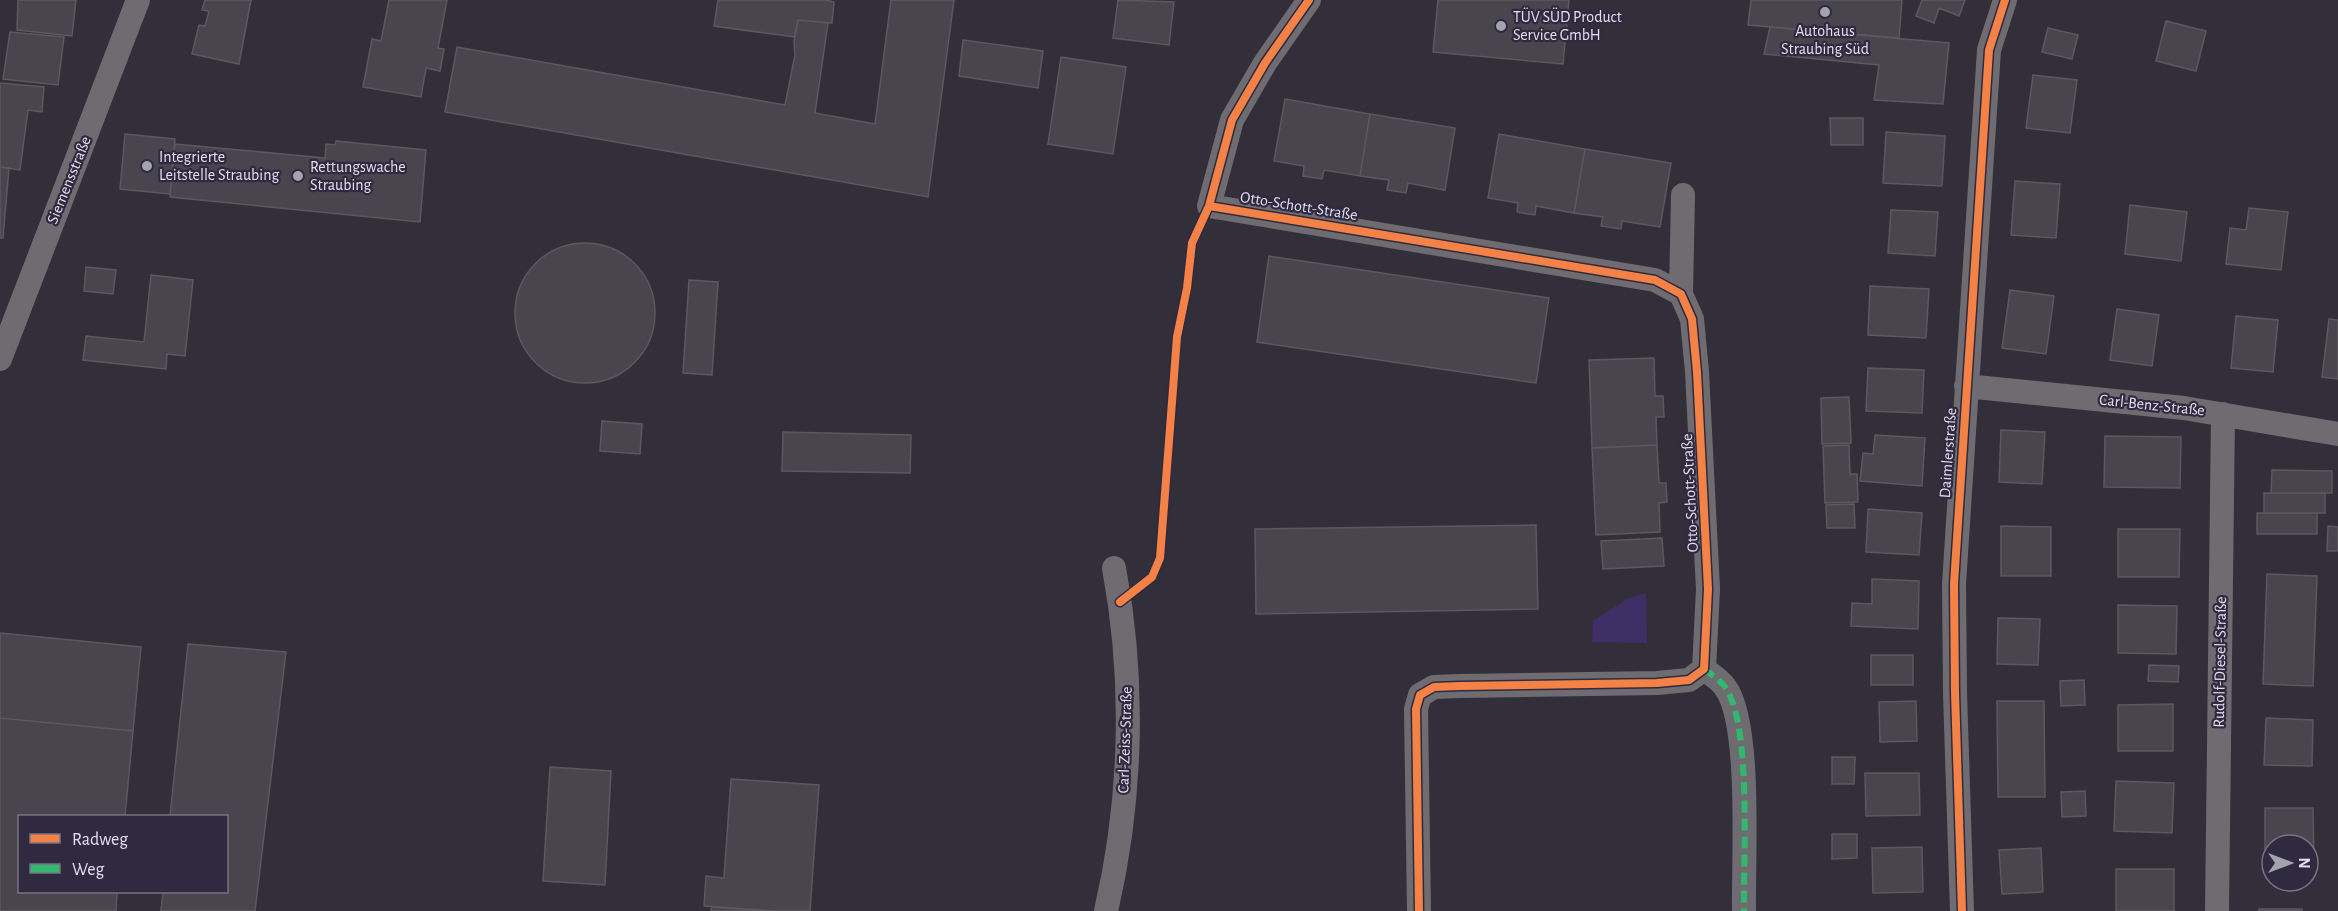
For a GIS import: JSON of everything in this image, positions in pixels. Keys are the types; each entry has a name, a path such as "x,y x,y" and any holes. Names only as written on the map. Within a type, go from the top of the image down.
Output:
{"street":[{"name":"Siemensstraße","path":"0,359 138,0"},
{"name":"Otto-Schott-Straße","path":"1309,0 1265,63 1232,120 1209,206 1655,279 1681,294 1692,320 1697,372 1708,589 1704,669"},
{"name":"Daimlerstraße","path":"1962,911 1954,693 1954,584 1989,50 2006,0"},
{"path":"1681,294 1683,195"},
{"name":"Carl-Benz-Straße","path":"1966,386 2184,408 2338,434"},
{"name":"Rudolf-Diesel-Straße","path":"2217,911 2223,414"},
{"name":"Carl-Zeiss-Straße","path":"1106,911 1112,886 1123,804 1127,736 1126,660 1114,568"},
{"path":"1419,911 1416,709 1420,695 1434,687 1657,683 1689,680 1704,669 1725,687 1736,716 1741,746 1744,799 1744,911"}],"shaded area":[{"path":"1646,593 1647,643 1592,642 1593,621 1627,599"}],"building":[{"path":"18,0 76,0 72,36 17,30"},
{"path":"205,0 251,0 239,64 192,54 199,25 205,26 209,11 202,10"},
{"path":"389,0 447,0 438,48 444,49 440,71 426,68 421,97 363,87 372,39 381,41"},
{"path":"718,0 826,0 834,2 832,23 798,20 794,37 714,26"},
{"path":"891,0 954,0 928,197 445,112 457,47 785,105 795,55 794,41 798,20 828,23 815,113 875,124"},
{"path":"1118,0 1174,2 1169,45 1113,38"},
{"name":"TÜV SÜD Product Service GmbH","path":"1438,0 1569,0 1563,64 1433,52"},
{"name":"Autohaus Straubing Süd","path":"1751,0 1902,0 1899,38 1748,25"},
{"path":"1922,0 1965,0 1959,16 1939,8 1934,23 1916,16"},
{"path":"2166,21 2206,31 2196,71 2156,61"},
{"path":"1770,27 1949,43 1943,104 1874,100 1879,65 1764,54"},
{"path":"2048,28 2078,35 2072,59 2042,52"},
{"path":"10,32 64,37 58,85 3,79"},
{"path":"963,40 1043,51 1038,88 959,76"},
{"path":"1061,57 1126,67 1113,154 1048,144"},
{"path":"2033,75 2077,80 2070,133 2026,128"},
{"path":"0,83 44,87 42,112 28,110 20,170 0,167"},
{"path":"1285,99 1370,114 1360,176 1324,170 1322,179 1303,176 1304,166 1274,161"},
{"path":"1370,114 1455,128 1445,190 1408,183 1406,193 1387,190 1389,180 1360,176"},
{"path":"1830,118 1863,118 1863,145 1831,145"},
{"path":"1886,132 1945,136 1942,186 1883,183"},
{"name":"Integrierte Leitstelle Straubing","path":"125,134 175,139 170,194 120,189"},
{"path":"1499,134 1585,149 1574,213 1536,206 1535,215 1517,212 1518,203 1488,198"},
{"name":"Rettungswache Straubing","path":"336,141 426,150 420,222 170,197 175,144 325,158 326,144 335,145"},
{"path":"1585,149 1671,163 1660,227 1622,221 1621,229 1601,226 1603,217 1574,213"},
{"path":"0,167 9,168 3,238 0,238"},
{"path":"2015,181 2060,184 2056,238 2011,235"},
{"path":"2130,205 2187,212 2181,261 2125,254"},
{"path":"2249,208 2288,212 2281,270 2226,264 2230,228 2246,230"},
{"path":"1891,210 1938,212 1935,256 1888,253"},
{"path":"585,243 612,248 635,263 650,286 655,313 650,340 635,363 612,378 585,383 558,378 535,363 520,340 515,313 520,286 535,263 558,248"},
{"path":"1269,256 1549,298 1536,383 1257,342"},
{"path":"86,267 116,270 113,294 84,291"},
{"path":"151,275 193,280 185,356 167,354 166,369 83,360 86,336 144,342"},
{"path":"689,280 718,282 712,375 683,373"},
{"path":"1870,286 1929,289 1926,338 1868,335"},
{"path":"2010,290 2054,296 2046,354 2002,348"},
{"path":"2117,309 2159,315 2152,366 2110,360"},
{"path":"2236,316 2278,320 2273,372 2231,368"},
{"path":"2329,319 2338,320 2338,379 2322,377"},
{"path":"1654,358 1655,396 1663,396 1664,417 1656,417 1657,445 1592,448 1589,360"},
{"path":"1868,368 1924,370 1922,413 1866,411"},
{"path":"1849,397 1851,443 1822,444 1821,398"},
{"path":"602,421 642,424 640,454 600,451"},
{"path":"2001,430 2045,432 2042,484 1999,482"},
{"path":"783,432 911,435 910,473 782,471"},
{"path":"1875,435 1925,438 1922,486 1860,481 1863,453 1873,454"},
{"path":"2105,436 2181,437 2180,488 2104,487"},
{"path":"1657,445 1659,483 1666,483 1667,502 1659,503 1660,532 1596,535 1592,448"},
{"path":"1849,445 1850,474 1857,474 1858,502 1825,503 1823,446"},
{"path":"2272,470 2332,471 2332,493 2271,493"},
{"path":"2264,493 2325,493 2325,513 2264,513"},
{"path":"1854,504 1855,528 1827,528 1826,505"},
{"path":"1868,509 1922,513 1919,555 1866,552"},
{"path":"2257,513 2317,513 2317,534 2257,534"},
{"path":"1536,525 1538,609 1256,614 1255,529"},
{"path":"2001,526 2051,527 2051,576 2001,576"},
{"path":"2328,526 2338,527 2338,551 2327,551"},
{"path":"2118,529 2180,529 2179,577 2118,577"},
{"path":"1662,538 1664,566 1603,569 1601,541"},
{"path":"2267,574 2317,576 2313,686 2263,684"},
{"path":"1872,579 1919,581 1918,629 1851,626 1852,603 1872,604"},
{"path":"2118,605 2177,606 2176,654 2118,653"},
{"path":"1998,618 2040,619 2038,665 1997,664"},
{"path":"0,633 141,647 133,731 0,718"},
{"path":"188,644 286,652 255,911 161,911 163,893 228,893 228,815 170,815"},
{"path":"1871,655 1913,655 1913,685 1871,685"},
{"path":"2149,665 2179,666 2178,682 2148,681"},
{"path":"2084,680 2085,705 2061,706 2060,681"},
{"path":"1916,701 1917,741 1880,742 1879,702"},
{"path":"1997,701 2044,701 2045,797 1998,797"},
{"path":"2173,704 2173,751 2118,751 2118,705"},
{"path":"0,718 133,731 125,815 18,815 18,893 117,893 116,911 0,911"},
{"path":"2266,718 2313,720 2312,766 2264,765"},
{"path":"1832,757 1855,757 1854,784 1832,784"},
{"path":"550,767 611,771 605,885 543,881"},
{"path":"1865,773 1919,773 1920,815 1866,816"},
{"path":"731,779 819,785 810,911 704,906 706,876 724,878"},
{"path":"2116,781 2174,783 2172,833 2114,831"},
{"path":"2085,791 2086,816 2062,817 2061,792"},
{"path":"2265,808 2313,808 2313,833 2265,833"},
{"path":"1832,834 1857,834 1857,858 1832,859"},
{"path":"1922,847 1923,892 1873,893 1872,848"},
{"path":"2041,848 2043,892 2002,894 1999,850"},
{"path":"2116,869 2174,869 2174,911 2116,911"},
{"path":"711,907 773,911 711,911"},
{"path":"2259,909 2302,909 2302,911 2259,911"}],"marked path":[{"path":"1704,669 1725,687 1734,705 1739,730 1743,761 1745,828 1744,911"}],"cycle path":[{"path":"1120,602 1152,577 1160,558 1177,337 1187,288 1192,243 1209,206 1232,120 1265,63 1309,0"},
{"path":"1962,911 1954,584 1989,50 2005,0"},
{"path":"1209,206 1655,280 1681,294 1692,319 1697,372 1708,589 1704,669 1689,680 1657,683 1434,687 1420,695 1416,709 1419,911"}],"place":[{"name":"Autohaus Straubing Süd","path":"1825,12"},
{"name":"TÜV SÜD Product Service GmbH","path":"1501,26"},
{"name":"Integrierte Leitstelle Straubing","path":"147,166"},
{"name":"Rettungswache Straubing","path":"298,176"}]}
